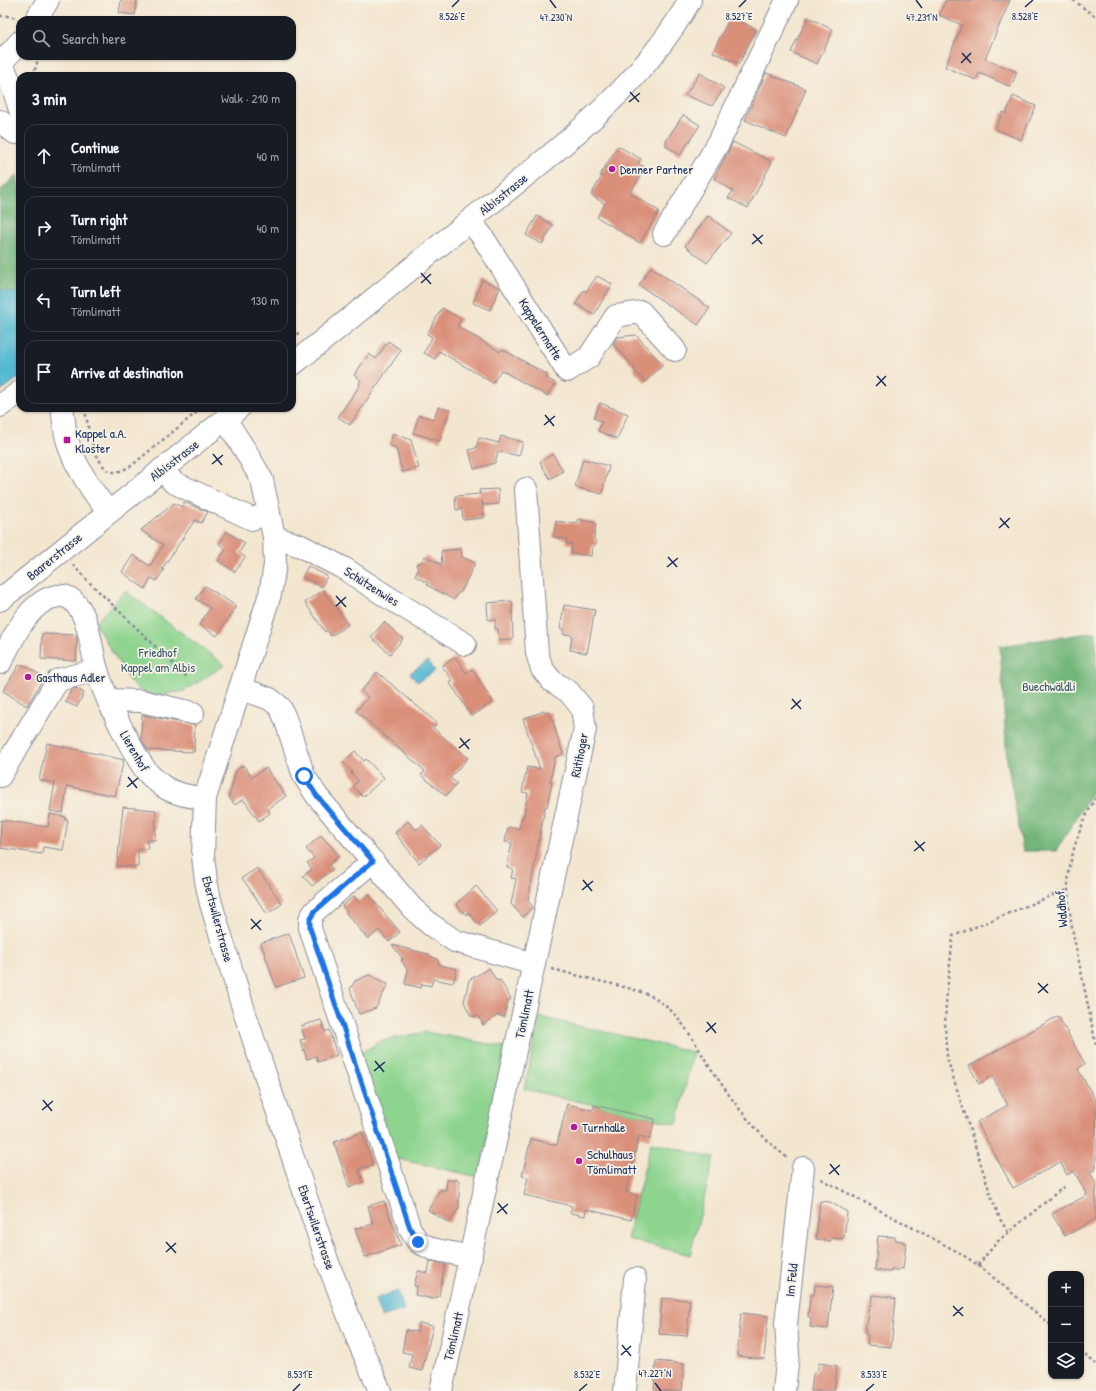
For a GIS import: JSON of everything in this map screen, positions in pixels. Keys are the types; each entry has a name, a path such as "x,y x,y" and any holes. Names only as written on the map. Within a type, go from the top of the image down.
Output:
{"street":[{"path":"31,16 48,0"},
{"name":"Albisstrasse","path":"296,362 551,156 597,116 644,67 690,0"},
{"path":"664,234 719,142 787,0"},
{"path":"16,46 0,62 16,97"},
{"path":"0,122 16,133"},
{"name":"Kappelermatte","path":"470,221 482,236 567,371 589,357 616,316 641,312 675,350"},
{"path":"0,406 16,395"},
{"path":"63,412 67,440 74,458 94,494 109,512"},
{"name":"Albisstrasse","path":"109,512 232,414"},
{"name":"Ebertswilerstrasse","path":"232,414 246,450 262,480 274,537 275,565 270,594 205,798 203,856 206,882 211,904 246,1014 328,1263 380,1391"},
{"path":"162,469 173,482 252,519 269,513"},
{"name":"Rütihoger","path":"526,489 537,653 542,669 552,681 569,692 582,708 585,729 534,964"},
{"name":"Baarerstrasse","path":"0,600 109,512"},
{"name":"Schützenwies","path":"274,537 301,546 345,569 386,596 466,644"},
{"name":"Lierenhof","path":"0,663 20,626 31,611 52,597 63,595 70,598 77,604 84,616 97,670 108,700 132,748 148,774 165,787 181,795 205,798"},
{"path":"0,776 58,680 97,670"},
{"path":"240,688 270,700 280,707 304,776 317,796 412,908 431,925 455,941 534,964"},
{"path":"108,700 141,701 193,714"},
{"path":"373,861 315,911 310,919 310,928 410,1228 418,1242 432,1249 471,1257"},
{"name":"Tömlimatt","path":"441,1391 534,964"},
{"name":"Im Feld","path":"784,1391 788,1354 786,1324 803,1168"},
{"path":"625,1391 635,1279"}],"path":[{"path":"1072,0 1096,17"},
{"path":"0,16 16,17"},
{"path":"34,72 37,60"},
{"path":"85,412 88,432 94,449 103,466 111,472 121,472 131,466 197,412"},
{"path":"71,563 86,580 187,677"},
{"name":"Waldhof","path":"1096,798 1090,807 1077,838 1071,863 1068,889 1073,935 1096,1045"},
{"path":"1008,1232 1001,1221 992,1199 948,1060 945,1046 953,936 1068,889"},
{"path":"534,964 643,992 662,1002 684,1026 730,1097 746,1118 777,1148 803,1168 960,1252 1048,1323"},
{"path":"978,1265 997,1242 1066,1184"},
{"path":"1084,1354 1096,1364"}],"green space":[{"path":"16,176 16,304 0,298 0,191"},
{"name":"Friedhof Kappel am Albis","path":"125,591 225,665 184,691 156,696 141,691 130,682 95,623"},
{"name":"Buechwäldli","path":"1096,632 1096,786 1056,851 1023,851 1007,760 1000,646"},
{"path":"540,1017 693,1052 677,1124 524,1089"},
{"path":"426,1032 505,1047 479,1177 389,1157 356,1056 381,1041"},
{"path":"651,1142 714,1158 690,1255 627,1239"}],"water":[{"path":"7,290 10,293 16,292 16,380 0,391 0,291"},
{"path":"428,661 435,671 417,682 410,673"},
{"path":"398,1291 404,1310 381,1317 375,1299"}],"building":[{"path":"121,0 137,0 135,15 119,13"},
{"path":"946,0 1010,0 985,59 1017,72 1011,87 979,73 976,80 945,67 962,25 939,15"},
{"path":"730,17 756,29 739,64 713,52"},
{"path":"808,17 833,30 817,64 791,52"},
{"path":"700,73 724,88 712,106 685,95"},
{"path":"766,73 806,89 786,138 745,120"},
{"path":"1013,96 1036,106 1021,140 995,129 1003,112 1006,114"},
{"path":"683,115 700,125 680,155 666,146 666,141"},
{"path":"733,142 772,162 748,208 728,198 733,191 714,178"},
{"path":"618,146 641,159 638,163 645,168 630,193 659,211 640,243 597,217 605,204 591,195 602,176 600,175"},
{"path":"537,216 553,225 542,244 526,235"},
{"path":"708,216 731,233 707,263 685,246"},
{"path":"651,267 710,308 698,325 639,285"},
{"path":"597,276 612,284 594,315 576,304 584,290 586,292"},
{"path":"482,280 500,288 490,310 473,303"},
{"path":"442,308 461,319 457,326 500,352 502,349 548,375 546,378 555,383 547,396 501,370 493,383 439,351 435,359 424,353 432,337 427,334"},
{"path":"636,335 663,365 645,382 633,369 635,368 613,344 617,337"},
{"path":"388,341 401,350 350,425 338,417 360,385 361,380 354,375 369,354 376,359"},
{"path":"600,403 628,414 617,439 598,431 602,422 594,418"},
{"path":"438,407 450,410 440,441 413,433 419,415 434,419"},
{"path":"393,433 411,440 419,468 402,472 396,448 389,445"},
{"path":"501,436 523,442 519,456 498,451 495,463 474,469 469,450 476,448 479,438 499,443"},
{"path":"553,454 563,471 550,479 540,462"},
{"path":"583,459 609,466 602,494 575,487"},
{"path":"498,489 499,504 483,505 482,501 484,518 463,520 462,509 456,510 455,496 480,494 479,490"},
{"path":"184,502 208,512 201,523 195,520 162,569 164,570 156,581 151,578 145,589 122,572 133,555 150,566 163,545 141,530 174,503 181,507"},
{"path":"578,519 596,523 594,539 597,543 592,547 591,556 571,553 572,544 566,543 567,539 553,537 556,521 578,524"},
{"path":"227,532 245,543 239,553 245,557 235,572 218,561 226,549 219,544"},
{"path":"461,549 462,557 475,563 461,592 457,594 454,600 427,585 428,583 415,576 418,570 416,564 422,562 425,556 442,565 441,551"},
{"path":"308,566 327,576 322,587 302,577"},
{"path":"205,586 236,606 217,636 199,625 210,608 196,599"},
{"path":"323,590 348,625 331,636 327,630 325,632 305,602"},
{"path":"512,601 513,640 499,641 498,629 495,629 495,619 488,620 487,603"},
{"path":"564,605 595,610 587,653 570,650 572,635 563,634 564,629 560,629"},
{"path":"384,622 403,639 390,654 371,637"},
{"path":"42,634 77,635 76,661 41,659"},
{"path":"456,657 466,673 472,669 493,702 472,716 450,683 453,681 442,666"},
{"path":"19,665 24,665 44,677 27,706 3,691"},
{"path":"377,672 437,723 433,728 468,758 450,778 457,783 446,796 421,775 425,771 356,711 368,697 361,691"},
{"path":"76,688 84,693 77,707 65,702 72,689"},
{"path":"544,711 545,713 550,712 563,754 555,757 547,807 545,807 528,901 533,907 523,917 511,904 516,879 511,878 513,869 507,867 512,843 505,842 508,827 519,829 521,818 523,818 528,793 522,792 527,767 540,769 523,719"},
{"path":"142,715 195,725 194,752 148,750 141,739"},
{"path":"47,743 124,760 115,796 67,786 63,813 50,811 55,783 39,780"},
{"path":"355,751 364,761 366,759 384,778 363,797 353,786 358,781 343,762"},
{"path":"243,765 252,777 266,768 286,796 268,809 270,813 259,821 243,799 235,805 229,797 236,771"},
{"path":"123,807 156,810 155,840 146,840 148,849 138,849 138,867 117,866"},
{"path":"50,814 66,817 65,820 68,820 63,850 43,847 42,854 0,848 1,820 48,827"},
{"path":"408,821 416,830 422,825 440,845 419,863 395,833"},
{"path":"321,835 339,856 329,865 333,869 312,886 303,876 312,869 307,863 314,858 306,849"},
{"path":"257,868 282,904 267,914 242,878"},
{"path":"476,886 497,911 480,926 468,912 466,915 456,904"},
{"path":"368,894 400,932 389,942 379,930 368,939 342,906 354,896 359,902"},
{"path":"289,933 304,978 276,987 261,943"},
{"path":"392,945 428,954 437,959 440,965 457,969 453,983 433,979 431,986 422,984 421,988 405,984 408,971 401,960 403,959"},
{"path":"489,968 497,981 500,980 511,999 508,1001 504,1017 498,1015 483,1025 479,1017 471,1016 464,1002 469,980"},
{"path":"369,975 388,984 376,1008 359,1014 350,989 355,981"},
{"path":"1058,1016 1085,1064 1078,1069 1096,1101 1096,1169 1090,1172 1096,1183 1096,1219 1065,1236 1052,1214 1087,1195 1074,1171 1067,1175 1060,1162 1013,1188 977,1122 1008,1105 992,1076 979,1084 969,1066"},
{"path":"321,1020 325,1032 329,1030 337,1055 318,1062 316,1056 307,1059 300,1040 305,1039 301,1026"},
{"name":"Schulhaus Tömlimatt","path":"567,1104 593,1110 594,1105 655,1119 650,1139 639,1136 626,1192 637,1195 631,1220 586,1209 585,1216 570,1213 572,1206 524,1195 528,1177 522,1176 531,1139 557,1145"},
{"path":"362,1132 373,1165 359,1169 363,1182 349,1187 334,1142"},
{"path":"447,1180 459,1180 459,1207 449,1223 428,1210 440,1190 446,1190"},
{"path":"384,1201 401,1245 365,1257 355,1229 373,1224 368,1206"},
{"path":"820,1201 830,1202 847,1212 844,1238 831,1238 831,1241 816,1239"},
{"path":"878,1236 895,1237 895,1240 906,1243 903,1269 900,1268 899,1270 891,1270 891,1272 875,1270"},
{"path":"430,1261 445,1264 439,1296 433,1299 415,1295 417,1286 414,1286 418,1271 428,1273"},
{"path":"815,1285 833,1287 828,1329 810,1327 811,1317 808,1317 809,1306 811,1295 814,1295"},
{"path":"872,1295 892,1297 891,1298 896,1299 891,1347 867,1345 868,1335 865,1334 866,1324"},
{"path":"662,1298 690,1300 687,1336 659,1334"},
{"path":"741,1313 768,1316 764,1359 737,1356"},
{"path":"419,1323 433,1326 422,1371 409,1368 412,1354 402,1352 406,1330 417,1332"},
{"path":"656,1361 684,1364 682,1391 654,1391"},
{"path":"819,1363 837,1366 834,1391 811,1391 813,1374 818,1369"}],"place":[{"name":"Denner Partner","path":"612,169"},
{"name":"Kappel a.A. Kloster","path":"67,440"},
{"name":"Gasthaus Adler","path":"28,677"},
{"name":"Turnhalle","path":"574,1127"},
{"name":"Schulhaus Tömlimatt","path":"579,1161"}],"route":[{"path":"304,776 317,796 373,861 315,911 310,919 310,928 410,1228 418,1242"}]}
